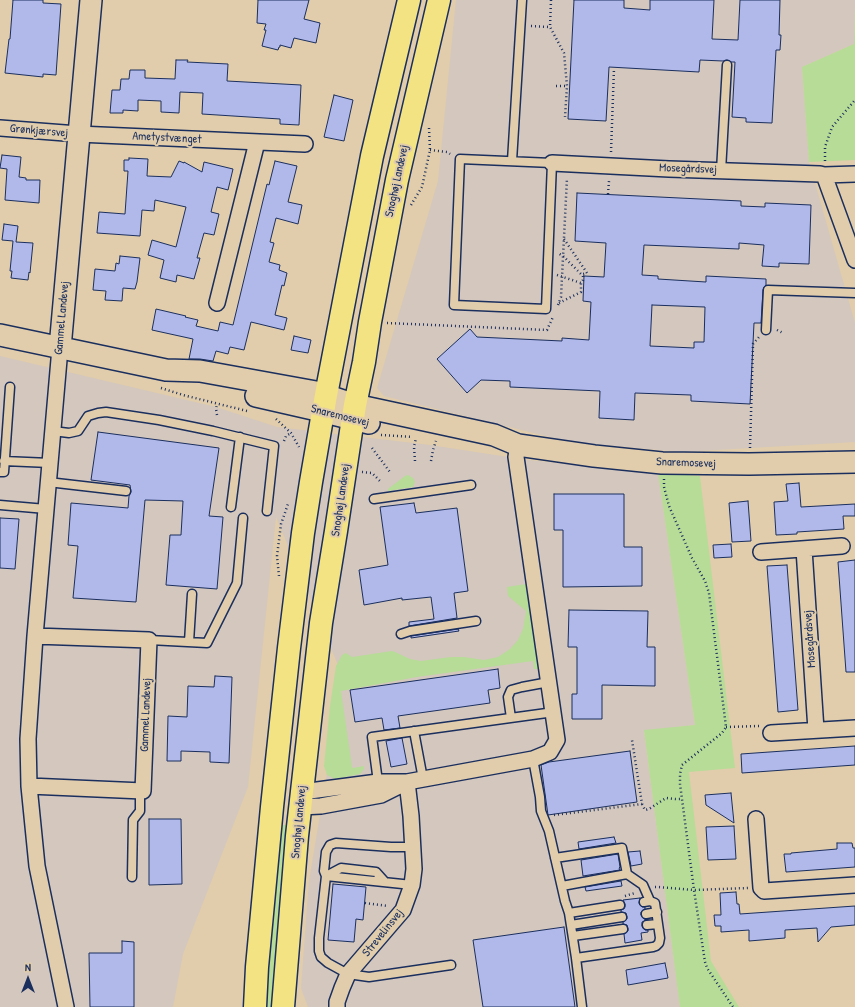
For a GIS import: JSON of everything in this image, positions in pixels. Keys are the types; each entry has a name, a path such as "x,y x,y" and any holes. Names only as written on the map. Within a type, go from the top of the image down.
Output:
{"main road":[{"name":"Snoghøj Landevej","path":"255,1007 257,967 291,801 336,531 340,408 372,156 409,0"},
{"name":"Snoghøj Landevej","path":"283,1007 297,836 291,801 289,776 296,692 289,648 303,533 311,482 340,408 364,362 397,180 439,0"}],"street":[{"name":"Gammel Landevej","path":"66,1007 37,866 28,786 28,739 34,636 91,0"},
{"name":"Grønkjærsvej","path":"0,128 78,134"},
{"name":"Ametystvænget","path":"78,134 305,144"},
{"path":"217,303 257,142"},
{"name":"Mosegårdsvej","path":"552,163 824,175 855,174"},
{"path":"824,175 855,260"},
{"name":"Snaremosevej","path":"0,335 60,348 161,378 200,371 316,392 340,408 382,426 500,446 518,444 594,456 662,462 749,464 855,462"},
{"path":"291,801 378,782 407,782 532,759 550,752 557,740 516,458 518,444"},
{"path":"761,552 842,546"},
{"name":"Mosegårdsvej","path":"804,549 816,730"},
{"path":"34,636 149,640"},
{"name":"Gammel Landevej","path":"140,790 143,791 149,640"},
{"path":"771,733 855,728"},
{"path":"291,801 321,806 381,795 407,782"},
{"name":"Strevelinsvej","path":"337,1007 342,988 348,974 403,910 412,885 414,869 411,816 407,782"},
{"path":"28,786 140,790"},
{"path":"756,819 761,888 764,891 855,886"}],"lane":[{"path":"512,161 522,0"},
{"path":"721,171 727,65"},
{"path":"460,159 552,163 546,309 454,305 460,159"},
{"path":"766,330 768,290 855,293"},
{"path":"0,472 4,472 10,387"},
{"path":"53,431 68,433 78,431 88,416 106,412 159,420 240,437 274,446 267,511"},
{"path":"231,507 240,437"},
{"path":"4,461 50,464"},
{"path":"48,482 126,491"},
{"path":"374,500 471,485"},
{"path":"0,505 46,509"},
{"path":"149,640 207,642 237,583 243,518"},
{"path":"189,642 192,594"},
{"path":"402,634 410,630 476,621"},
{"path":"511,718 508,696 511,690 549,682"},
{"path":"378,782 372,737 554,712"},
{"path":"414,731 423,779"},
{"path":"532,759 540,797 541,811 549,831 569,913 582,1007"},
{"path":"132,877 133,820 140,811 140,790"},
{"path":"412,847 336,843 330,845 326,852 324,871 326,876 319,938 319,951 321,957 328,963 348,974 369,977 451,965"},
{"path":"555,858 622,848 627,874"},
{"path":"562,886 627,874 644,885 647,901 655,903 660,938 659,943 653,947 576,958"},
{"path":"326,876 412,885"},
{"path":"569,913 620,901"},
{"path":"646,914 656,912"},
{"path":"571,925 622,917"},
{"path":"647,925 658,924"},
{"path":"573,936 624,929"}],"path":[{"path":"551,0 550,27 564,53 566,62 566,117"},
{"path":"521,25 550,27"},
{"path":"608,194 614,68"},
{"path":"556,86 567,86"},
{"path":"824,175 826,147 832,127 855,100"},
{"path":"407,211 422,187 430,150 429,126"},
{"path":"430,150 448,152 460,159"},
{"path":"557,308 561,297 568,164"},
{"path":"546,309 581,292 583,274 587,273 564,239 549,222"},
{"path":"548,246 563,256 583,276"},
{"path":"548,270 562,277 581,283"},
{"path":"385,323 547,330 555,313"},
{"path":"749,464 753,344 766,330"},
{"path":"161,378 217,404 251,412"},
{"path":"217,404 217,415"},
{"path":"280,419 274,417 291,433 301,452"},
{"path":"415,461 414,447 416,438"},
{"path":"431,461 436,441"},
{"path":"372,448 390,472"},
{"path":"662,462 664,487 669,506 692,558 705,581 709,593 726,727 722,733 682,765 680,784 706,968 733,1007"},
{"path":"362,466 361,472 372,473 380,480"},
{"path":"726,727 765,725 771,733"},
{"path":"632,740 642,804 645,810 666,798 682,798"},
{"path":"543,817 642,804"},
{"path":"620,901 645,889 658,887 694,890 761,888"},
{"path":"365,903 395,906 403,910"}],"shaded area":[{"path":"456,0 855,0 854,44 802,67 809,162 855,323 855,442 681,452 570,442 384,396 377,388 438,181"},
{"path":"0,356 216,407 277,427 430,445 528,460 658,473 695,725 644,731 680,1007 308,1007 301,988 309,881 343,677 276,517 248,787 183,954 173,1007 0,1007"}],"green space":[{"path":"855,5 855,160 809,162 802,67 854,44"},
{"path":"658,473 700,476 735,768 689,772 711,961 739,1007 680,1007 644,730 695,725"},
{"path":"408,475 413,478 415,482 413,487 388,491 388,489"},
{"path":"526,584 539,669 534,669 533,661 417,677 341,691 352,767 364,766 364,769 360,774 335,779 327,775 324,766 330,706 336,666 342,655 346,653 352,657 392,651 410,659 421,661 451,657 484,660 498,657 510,649 518,640 523,629 526,611 508,596 507,587"},
{"path":"283,825 289,825 275,1007 264,1007 277,843"}],"building":[{"path":"13,0 43,0 43,3 61,4 56,75 43,74 43,77 5,73 10,39"},
{"path":"258,0 309,0 304,19 320,23 316,43 294,38 291,48 280,45 278,50 262,46 266,24 257,23"},
{"path":"574,0 624,0 624,8 650,10 650,0 714,0 712,39 738,40 740,0 780,0 779,35 781,35 780,50 776,50 772,123 746,122 746,118 732,117 735,62 727,60 700,60 699,72 609,67 606,121 568,119"},
{"path":"176,60 228,64 227,81 301,85 299,125 280,124 280,119 202,114 203,93 180,92 179,113 161,112 161,101 138,100 138,111 123,110 123,113 110,113 112,90 120,90 121,79 129,79 130,70 145,70 145,78 175,79"},
{"path":"334,95 353,100 344,141 324,137"},
{"path":"2,155 21,157 19,177 26,178 26,180 40,180 39,203 5,200 7,169 0,168"},
{"path":"129,158 148,159 147,176 171,177 179,161 184,162 202,172 204,162 233,169 228,190 217,187 211,212 219,214 214,235 204,233 197,258 200,258 194,279 177,275 176,282 160,278 164,260 148,255 152,240 176,247 186,207 155,200 154,211 142,210 140,236 97,233 99,212 125,214 128,171 124,171 124,160 129,160"},
{"path":"275,161 297,166 288,202 302,205 298,224 276,218 270,242 274,243 269,262 280,265 279,270 287,273 284,286 282,285 275,315 287,318 284,330 251,322 244,350 230,347 228,354 216,351 213,361 189,359 193,339 152,330 156,309 198,320 196,326 218,331 220,322 233,325 267,184 269,185"},
{"path":"577,193 741,201 741,206 765,207 765,203 811,205 809,264 779,263 779,267 762,266 764,245 739,243 739,249 644,245 642,275 658,276 658,279 706,282 706,276 766,279 766,285 763,290 761,323 754,323 750,404 691,401 691,395 635,393 634,420 599,418 600,391 510,387 510,381 481,380 467,393 437,359 470,329 477,337 562,341 562,338 589,340 591,302 583,301 584,276 604,277 606,243 575,241","holes":["652,305 705,307 704,342 694,342 694,348 650,346"]},
{"path":"4,224 18,226 16,242 33,243 28,280 11,278 12,271 10,271 13,241 2,240"},
{"path":"120,256 140,258 135,289 123,288 122,301 105,300 106,291 93,290 95,269 115,271 116,263 119,264"},
{"path":"294,336 311,340 308,353 291,350"},
{"path":"98,432 219,448 209,516 223,517 217,589 166,585 170,535 181,535 183,501 145,500 136,602 73,598 78,546 68,545 71,503 128,508 129,496 131,492 130,485 91,480"},
{"path":"799,483 801,507 855,504 855,516 843,516 844,529 776,535 774,502 788,501 786,484"},
{"path":"554,494 624,494 624,547 642,547 642,586 563,587 563,530 554,530"},
{"path":"748,501 751,541 732,542 729,503"},
{"path":"414,503 416,513 457,508 468,591 454,593 457,618 409,626 409,622 434,619 431,597 402,600 402,598 364,605 359,570 388,565 380,507"},
{"path":"0,518 19,519 15,569 0,568"},
{"path":"731,544 732,557 714,558 713,545"},
{"path":"855,560 855,672 846,672 838,562"},
{"path":"787,565 798,710 778,712 767,566"},
{"path":"569,610 648,611 647,647 655,647 655,686 602,685 602,719 572,719 572,694 577,694 577,647 568,647"},
{"path":"458,629 459,631 411,638 411,636"},
{"path":"498,669 500,688 488,690 490,703 398,716 400,728 384,730 382,718 355,722 350,690"},
{"path":"215,676 232,677 229,763 210,762 210,752 181,751 181,761 167,761 168,716 187,717 188,686 214,687"},
{"path":"402,738 407,764 391,767 386,741"},
{"path":"855,746 855,765 742,773 741,754"},
{"path":"630,751 637,802 548,815 541,765 549,762"},
{"path":"731,793 734,823 706,805 705,795"},
{"path":"149,819 181,819 182,884 149,885"},
{"path":"734,826 736,859 708,860 706,827"},
{"path":"614,837 616,843 579,849 578,842"},
{"path":"837,843 852,843 853,848 855,848 855,867 786,872 784,854 837,849"},
{"path":"640,851 642,864 631,866 628,852"},
{"path":"618,854 620,870 583,876 581,860"},
{"path":"621,881 622,886 586,891 585,887"},
{"path":"333,884 366,887 363,920 356,919 354,942 328,940"},
{"path":"736,892 740,914 855,906 855,925 831,927 818,942 817,928 785,930 785,938 749,941 749,930 721,932 721,926 715,926 714,915 721,915 720,893"},
{"path":"640,898 640,905 645,907 645,909 641,912 641,915 647,920 642,922 642,926 645,930 648,930 648,932 641,933 642,940 625,943 624,934 628,931 628,929 627,925 623,924 627,917 626,913 621,912 621,910 625,907 623,900"},
{"path":"564,927 575,1007 483,1007 473,940"},
{"path":"122,941 134,942 134,1007 90,1007 89,953 122,953"},
{"path":"665,963 668,978 628,985 626,970"}]}
